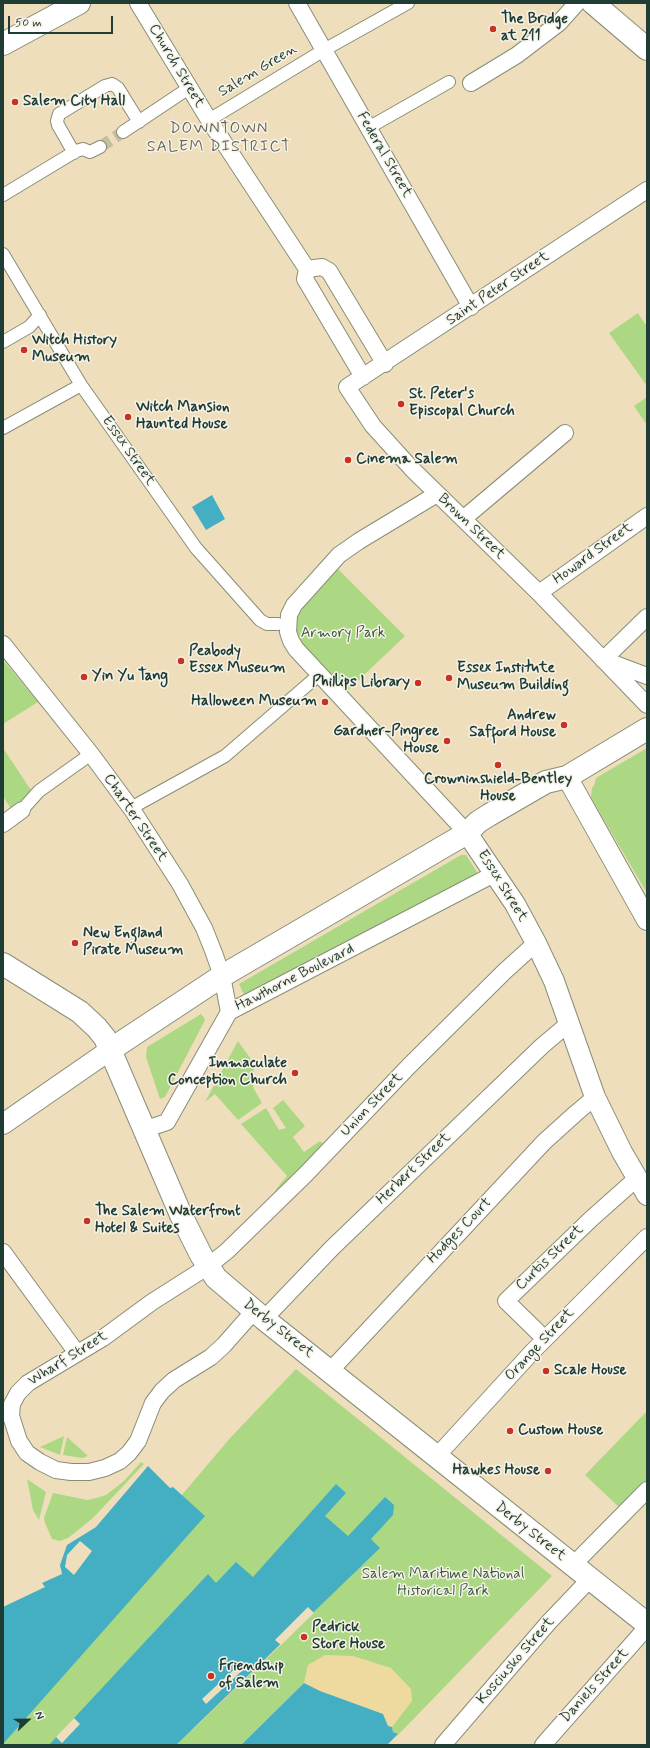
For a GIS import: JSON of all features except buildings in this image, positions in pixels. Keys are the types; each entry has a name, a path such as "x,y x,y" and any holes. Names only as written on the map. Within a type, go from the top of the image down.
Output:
{"main road":[{"path":"3,44 79,3"},
{"path":"593,3 647,49"},
{"path":"110,1050 222,976 467,832 486,831 493,828 553,794 567,777 647,729"},
{"name":"Derby Street","path":"3,964 88,1019 104,1038 187,1228 207,1266 227,1288 437,1456 466,1481 647,1624"}],"street":[{"name":"Church Street","path":"138,3 208,120 308,269 305,279 363,377"},
{"name":"Federal Street","path":"297,3 471,308"},
{"name":"Salem Green","path":"208,120 324,50 408,3"},
{"path":"470,83 501,66 536,42 559,23 577,3"},
{"path":"368,128 449,82"},
{"path":"74,153 58,125 58,114 105,86 112,84 118,88 139,122"},
{"path":"123,132 189,88"},
{"path":"3,195 74,153 83,149 90,152 100,147"},
{"name":"Saint Peter Street","path":"347,387 471,308 647,190"},
{"name":"Essex Street","path":"3,254 81,385 196,548 260,620 267,624 283,624 296,649 467,832 496,873 536,943 554,981 595,1098 636,1179 647,1195"},
{"path":"308,269 322,267 329,271 385,364"},
{"path":"3,342 29,327 40,315"},
{"path":"3,428 81,385"},
{"name":"Brown Street","path":"347,387 373,426 412,469 489,542 647,705"},
{"path":"463,519 565,433"},
{"path":"283,624 294,605 339,555 359,540 437,494"},
{"name":"Howard Street","path":"539,593 647,516"},
{"path":"603,660 647,617"},
{"name":"Charter Street","path":"3,644 91,754 131,808 193,906 212,946 222,976 229,1012"},
{"name":"Brown Street","path":"603,660 647,676"},
{"path":"131,808 225,756 320,674"},
{"path":"3,824 22,810 39,791 91,754"},
{"path":"567,777 647,920"},
{"name":"Hawthorne Boulevard","path":"143,1130 167,1122 229,1012 496,873"},
{"name":"Union Street","path":"207,1266 240,1240 409,1066 505,971 536,943"},
{"name":"Herbert Street","path":"259,1315 332,1248 542,1046 568,1024"},
{"path":"3,1124 110,1050"},
{"name":"Hodges Court","path":"330,1371 544,1142 574,1114 595,1098"},
{"name":"Curtis Street","path":"545,1339 506,1301 591,1219 636,1179"},
{"name":"Orange Street","path":"437,1456 545,1339 647,1237"},
{"path":"3,1252 77,1353"},
{"name":"Wharf Street","path":"207,1266 152,1302 103,1338 28,1383 18,1393 12,1404 11,1416 19,1441 27,1453 56,1470 72,1472 89,1472 105,1468 120,1461 129,1453 138,1441 152,1403 162,1391 174,1380 211,1357 259,1315"},
{"path":"573,1566 647,1490"},
{"name":"Kosciusko Street","path":"444,1745 549,1622 590,1579"},
{"name":"Daniels Street","path":"543,1745 647,1627"}],"green space":[{"path":"638,313 645,324 647,323 647,386 609,333"},
{"path":"647,397 647,425 634,406"},
{"name":"Armory Park","path":"332,563 405,636 341,697 291,641 289,615"},
{"path":"3,660 38,702 3,724"},
{"path":"3,748 33,793 11,809 3,796"},
{"path":"647,748 647,893 591,798 592,788 596,778"},
{"path":"461,855 466,855 477,872 476,876 245,997 239,984"},
{"path":"201,1014 205,1019 204,1022 165,1097 160,1099 146,1057 147,1047"},
{"path":"238,1041 255,1065 251,1080 262,1103 238,1120 215,1094 205,1102"},
{"path":"283,1100 305,1126 293,1137 304,1152 320,1141 324,1144 271,1198 287,1176 241,1124 266,1108 279,1130 286,1128 273,1108"},
{"name":"Salem Maritime National Historical Park","path":"296,1369 552,1576 398,1735 304,1683 241,1745 151,1745 192,1730 287,1639 80,1745 3,1745 3,1706 231,1437"},
{"path":"647,1411 647,1482 621,1509 585,1475"},
{"path":"64,1436 60,1455 40,1447"},
{"path":"67,1437 88,1456 82,1458 63,1455"},
{"path":"141,1462 144,1464 92,1519 68,1538 60,1541 52,1539 44,1518 53,1493 87,1500 106,1495 124,1481"},
{"path":"27,1479 46,1492 39,1520 33,1510"}],"sand":[{"path":"325,1655 353,1656 391,1668 411,1689 412,1701 392,1727 393,1732 398,1734 387,1745 241,1745 304,1683 308,1665"}],"water":[{"path":"212,495 225,519 206,530 192,507"},
{"path":"148,1466 170,1488 173,1487 205,1516 3,1744 3,1607 45,1587 42,1583 62,1574 60,1565 67,1545 96,1527"},
{"path":"336,1484 346,1493 325,1516 348,1536 385,1497 394,1505 393,1515 371,1539 380,1548 176,1745 49,1745 208,1574 216,1583 236,1562 253,1577"},
{"path":"304,1683 320,1691 383,1714 388,1726 392,1727 393,1732 398,1734 387,1745 241,1745"}],"pier":[{"path":"80,1541 92,1551 74,1575 65,1567 67,1555"},
{"path":"308,1607 314,1613 281,1645 275,1640"},
{"path":"240,1664 244,1669 206,1704 202,1699"},
{"path":"74,1718 80,1724 62,1743 56,1737"}],"tunnel":[{"path":"100,147 123,132"}],"place":[{"name":"The Bridge at 211","path":"493,29"},
{"name":"Salem City Hall","path":"15,102"},
{"name":"Witch History Museum","path":"24,350"},
{"name":"St. Peter's Episcopal Church","path":"401,404"},
{"name":"Witch Mansion Haunted House","path":"128,417"},
{"name":"Cinema Salem","path":"348,460"},
{"name":"Peabody Essex Museum","path":"181,661"},
{"name":"Yin Yu Tang","path":"84,677"},
{"name":"Essex Institute Museum Building","path":"449,678"},
{"name":"Phillips Library","path":"418,683"},
{"name":"Halloween Museum","path":"325,702"},
{"name":"Andrew Safford House","path":"564,725"},
{"name":"Gardner-Pingree House","path":"447,741"},
{"name":"Crowninshield-Bentley House","path":"498,765"},
{"name":"New England Pirate Museum","path":"75,943"},
{"name":"Immaculate Conception Church","path":"295,1073"},
{"name":"The Salem Waterfront Hotel & Suites","path":"87,1221"},
{"name":"Scale House","path":"546,1371"},
{"name":"Custom House","path":"510,1431"},
{"name":"Hawkes House","path":"548,1471"},
{"name":"Pedrick Store House","path":"304,1637"},
{"name":"Friendship of Salem","path":"211,1676"}],"district":[{"name":"DOWNTOWN SALEM DISTRICT","path":"219,139"}]}
